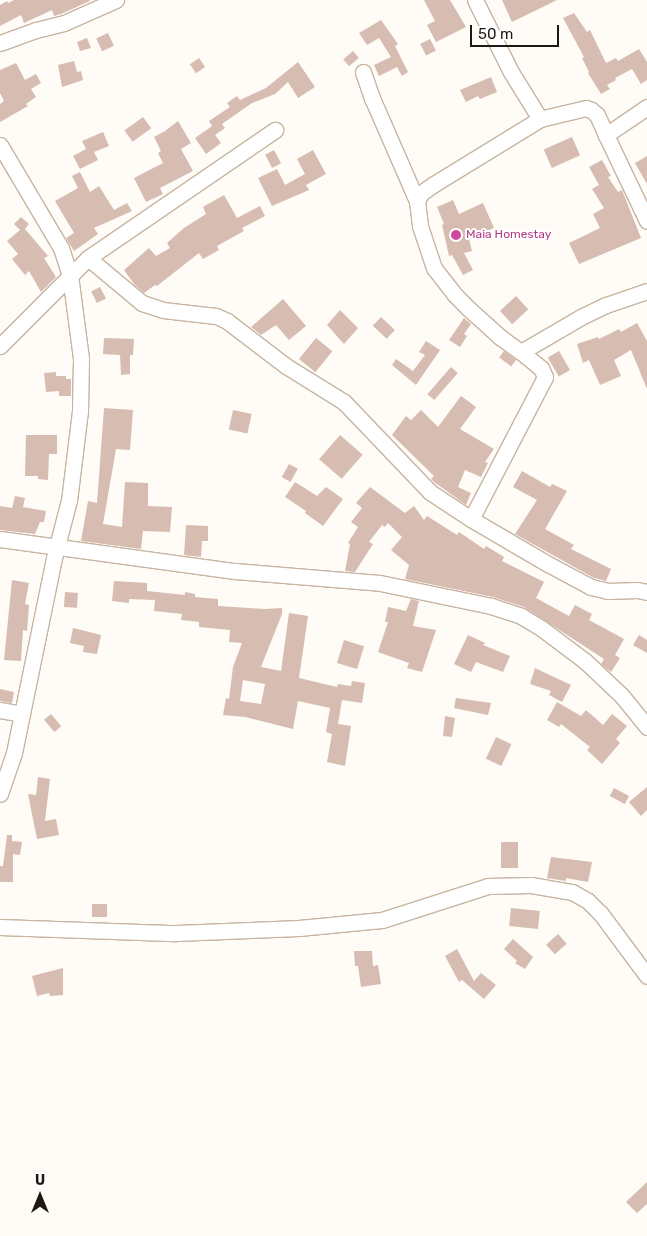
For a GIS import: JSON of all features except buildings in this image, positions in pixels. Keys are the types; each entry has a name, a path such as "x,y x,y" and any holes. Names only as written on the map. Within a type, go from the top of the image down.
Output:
{"street":[{"path":"0,43 36,30 64,23 116,0"},
{"path":"475,0 511,72 540,120"},
{"path":"363,72 372,98 417,201 420,226 434,268 454,294 469,309 500,337 541,368 545,377 471,519"},
{"path":"606,135 647,107"},
{"path":"417,201 421,193 434,184 540,120 586,108 596,115 647,221"},
{"path":"0,346 88,258 275,130"},
{"path":"0,144 57,239 70,275 81,359 80,401 70,500 58,547 14,753 0,794"},
{"path":"88,258 142,303 163,310 216,316 227,320 286,366 353,409 430,492 471,519 591,587 608,591 637,590 647,592"},
{"path":"521,352 589,313 647,291"},
{"path":"0,539 276,575 380,583 505,610 541,628 585,661 622,696 647,727"},
{"path":"0,710 22,714"},
{"path":"0,927 176,933 299,928 382,920 488,886 531,885 572,892 588,901 601,914 647,976"}],"place":[{"name":"Maia Homestay","path":"456,235"}]}
